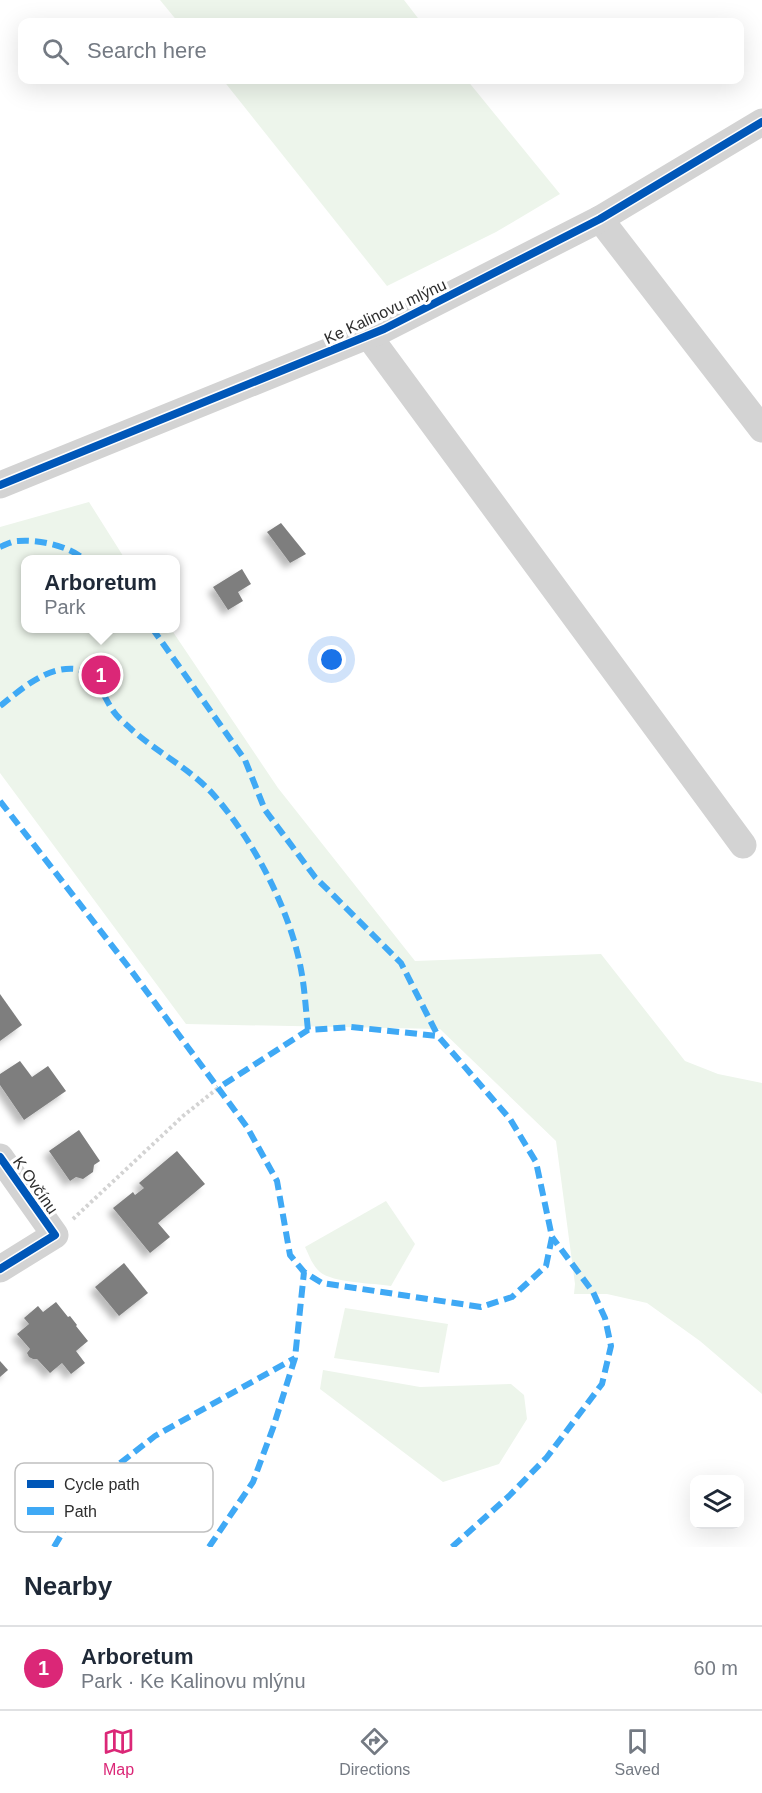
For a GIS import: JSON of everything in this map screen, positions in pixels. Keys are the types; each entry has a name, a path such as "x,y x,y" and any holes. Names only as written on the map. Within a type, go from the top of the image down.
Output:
{"street":[{"name":"Ke Kalinovu mlýnu","path":"0,485 368,335 600,219 762,122"},
{"path":"600,219 762,429"},
{"path":"368,335 743,845"},
{"name":"K Ovčínu","path":"0,1157 55,1235 0,1269"}],"path":[{"path":"55,1235 183,1116 218,1088"}],"shaded area":[{"path":"160,0 404,0 418,18 175,18"},
{"path":"226,84 470,84 560,194 496,232 387,286"},
{"path":"89,502 122,555 21,555 21,633 174,633 278,788 415,961 601,954 685,1061 718,1074 762,1083 762,1394 700,1341 647,1303 607,1294 574,1294 575,1284 556,1141 440,1029 186,1024 0,773 0,527"},
{"path":"386,1201 415,1244 391,1286 343,1280 326,1276 320,1272 305,1247"},
{"path":"345,1308 448,1324 439,1373 334,1358"},
{"path":"323,1370 420,1387 511,1384 524,1395 527,1419 499,1464 443,1482 320,1389"}],"building":[{"path":"281,523 306,554 290,563 267,532"},
{"path":"242,569 251,584 238,592 243,601 228,610 213,587"},
{"path":"0,994 22,1025 0,1041"},
{"path":"20,1061 32,1077 48,1066 66,1091 24,1120 0,1085 0,1074"},
{"path":"79,1130 100,1161 94,1165 93,1172 83,1179 76,1177 70,1181 49,1151"},
{"path":"177,1151 205,1184 158,1223 170,1237 150,1253 113,1208 133,1192 135,1195 144,1188 139,1183"},
{"path":"124,1263 148,1293 119,1316 95,1287"},
{"path":"56,1302 68,1317 70,1316 88,1341 76,1351 85,1363 71,1374 62,1363 50,1373 37,1359 29,1357 27,1353 30,1349 17,1334 29,1324 24,1318 38,1306 43,1312"},
{"path":"0,1361 8,1370 0,1377"}],"marked path":[{"path":"0,547 16,541 44,542 79,555"},
{"path":"156,633 245,760 265,810 315,877 401,963 438,1036"},
{"path":"0,706 45,675 65,669 83,671 99,686 114,712 140,737 193,775 212,793 228,812 256,855 269,878 290,927 303,982 308,1030"},
{"path":"0,801 127,965 247,1127 277,1181 290,1255 304,1272 322,1283 481,1307 512,1297 546,1266 552,1237 536,1162 510,1119 438,1036 351,1027 308,1030 218,1088"},
{"path":"452,1547 509,1496 547,1457 602,1384 611,1346 605,1318 593,1292 552,1237"},
{"path":"209,1547 253,1482 273,1428 295,1358 304,1272"},
{"path":"120,1463 155,1436 295,1358"},
{"path":"54,1547 63,1532"}],"cycle path":[{"path":"0,485 384,329 600,219 762,122"},
{"path":"0,1157 55,1235 0,1269"}],"place":[{"name":"Arboretum","path":"101,675"}]}
